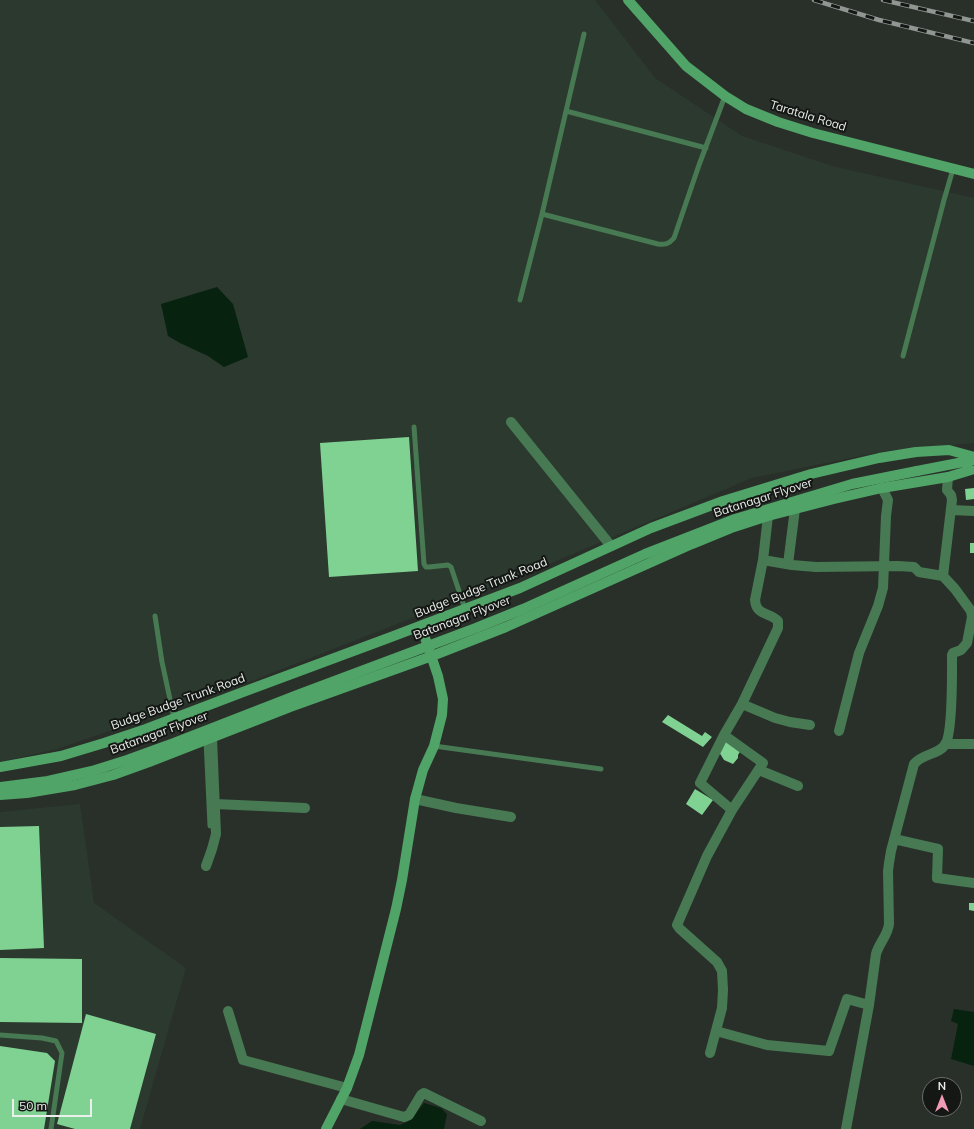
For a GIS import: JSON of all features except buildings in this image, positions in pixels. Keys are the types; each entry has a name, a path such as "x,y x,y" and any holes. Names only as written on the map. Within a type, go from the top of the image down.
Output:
{"street":[{"name":"Taratala Road","path":"628,0 686,66 725,96 746,109 778,122 813,133 974,174"},
{"path":"511,422 611,546"},
{"name":"Budge Budge Trunk Road","path":"0,767 61,756 104,744 520,588 651,528 716,504 811,474 879,458 916,452 949,450 974,457"},
{"path":"0,795 27,793 75,786 113,775 149,762 290,707 432,656 513,624 731,528 795,508 882,488 948,477 973,466"},
{"name":"Batanagar Flyover","path":"0,787 48,781 92,771 174,743 476,628 523,609 645,554 735,519 852,484 931,468 973,466"},
{"path":"943,576 952,498 947,490 948,477"},
{"path":"839,731 859,654 883,588 888,500 882,488"},
{"path":"788,564 795,508"},
{"path":"951,510 974,511"},
{"path":"732,810 700,783 724,735 742,704 778,624 776,619 761,612 755,604 763,560 768,516"},
{"path":"763,560 816,567 912,566 919,572 943,576 968,606 972,617 967,643 961,650 952,655 948,739 946,744 941,749 918,760 914,764 891,850 888,871 890,924 876,954 869,1005 846,1129"},
{"path":"326,1129 346,1088 359,1055 396,908 415,799 423,770 434,746 442,715 442,699 438,676 421,626"},
{"path":"742,704 779,720 810,725"},
{"path":"710,1054 722,1008 722,972 718,962 680,929 677,924 704,861 732,810 763,763 724,735"},
{"path":"206,866 216,834 215,804 209,739"},
{"path":"946,744 974,744"},
{"path":"759,770 798,786"},
{"path":"415,799 511,818"},
{"path":"215,804 305,808"},
{"path":"894,839 938,850 937,878 974,883"},
{"path":"716,1031 767,1045 829,1051 847,999 869,1005"},
{"path":"228,1011 243,1060 346,1088"},
{"path":"341,1099 404,1117 409,1115 421,1095 424,1094 481,1121"}],"lane":[{"path":"520,300 542,214 584,34"},
{"path":"542,214 658,244 664,245 670,243 674,238 725,96"},
{"path":"566,111 706,148"},
{"path":"903,356 953,169"},
{"path":"414,427 424,564 429,567 451,567 465,609"},
{"path":"155,616 162,662 174,718"},
{"path":"209,739 210,826"},
{"path":"434,746 601,769"},
{"path":"0,1035 42,1038 56,1041 62,1053 52,1129"}],"shaded area":[{"path":"0,0 595,0 655,78 742,136 832,166 974,198 974,443 885,451 752,478 547,565 239,686 57,749 0,762"},
{"path":"217,287 233,304 248,357 224,367 208,356 168,336 161,304"},
{"path":"80,804 94,903 186,968 140,1129 0,1129 0,812"},
{"path":"954,1009 974,1012 974,1066 951,1059 958,1024 951,1021"},
{"path":"424,1103 441,1108 447,1114 444,1129 360,1129 372,1121 400,1125 411,1120"}],"railway":[{"path":"814,0 879,20 974,43"},
{"path":"883,0 974,21"}]}
